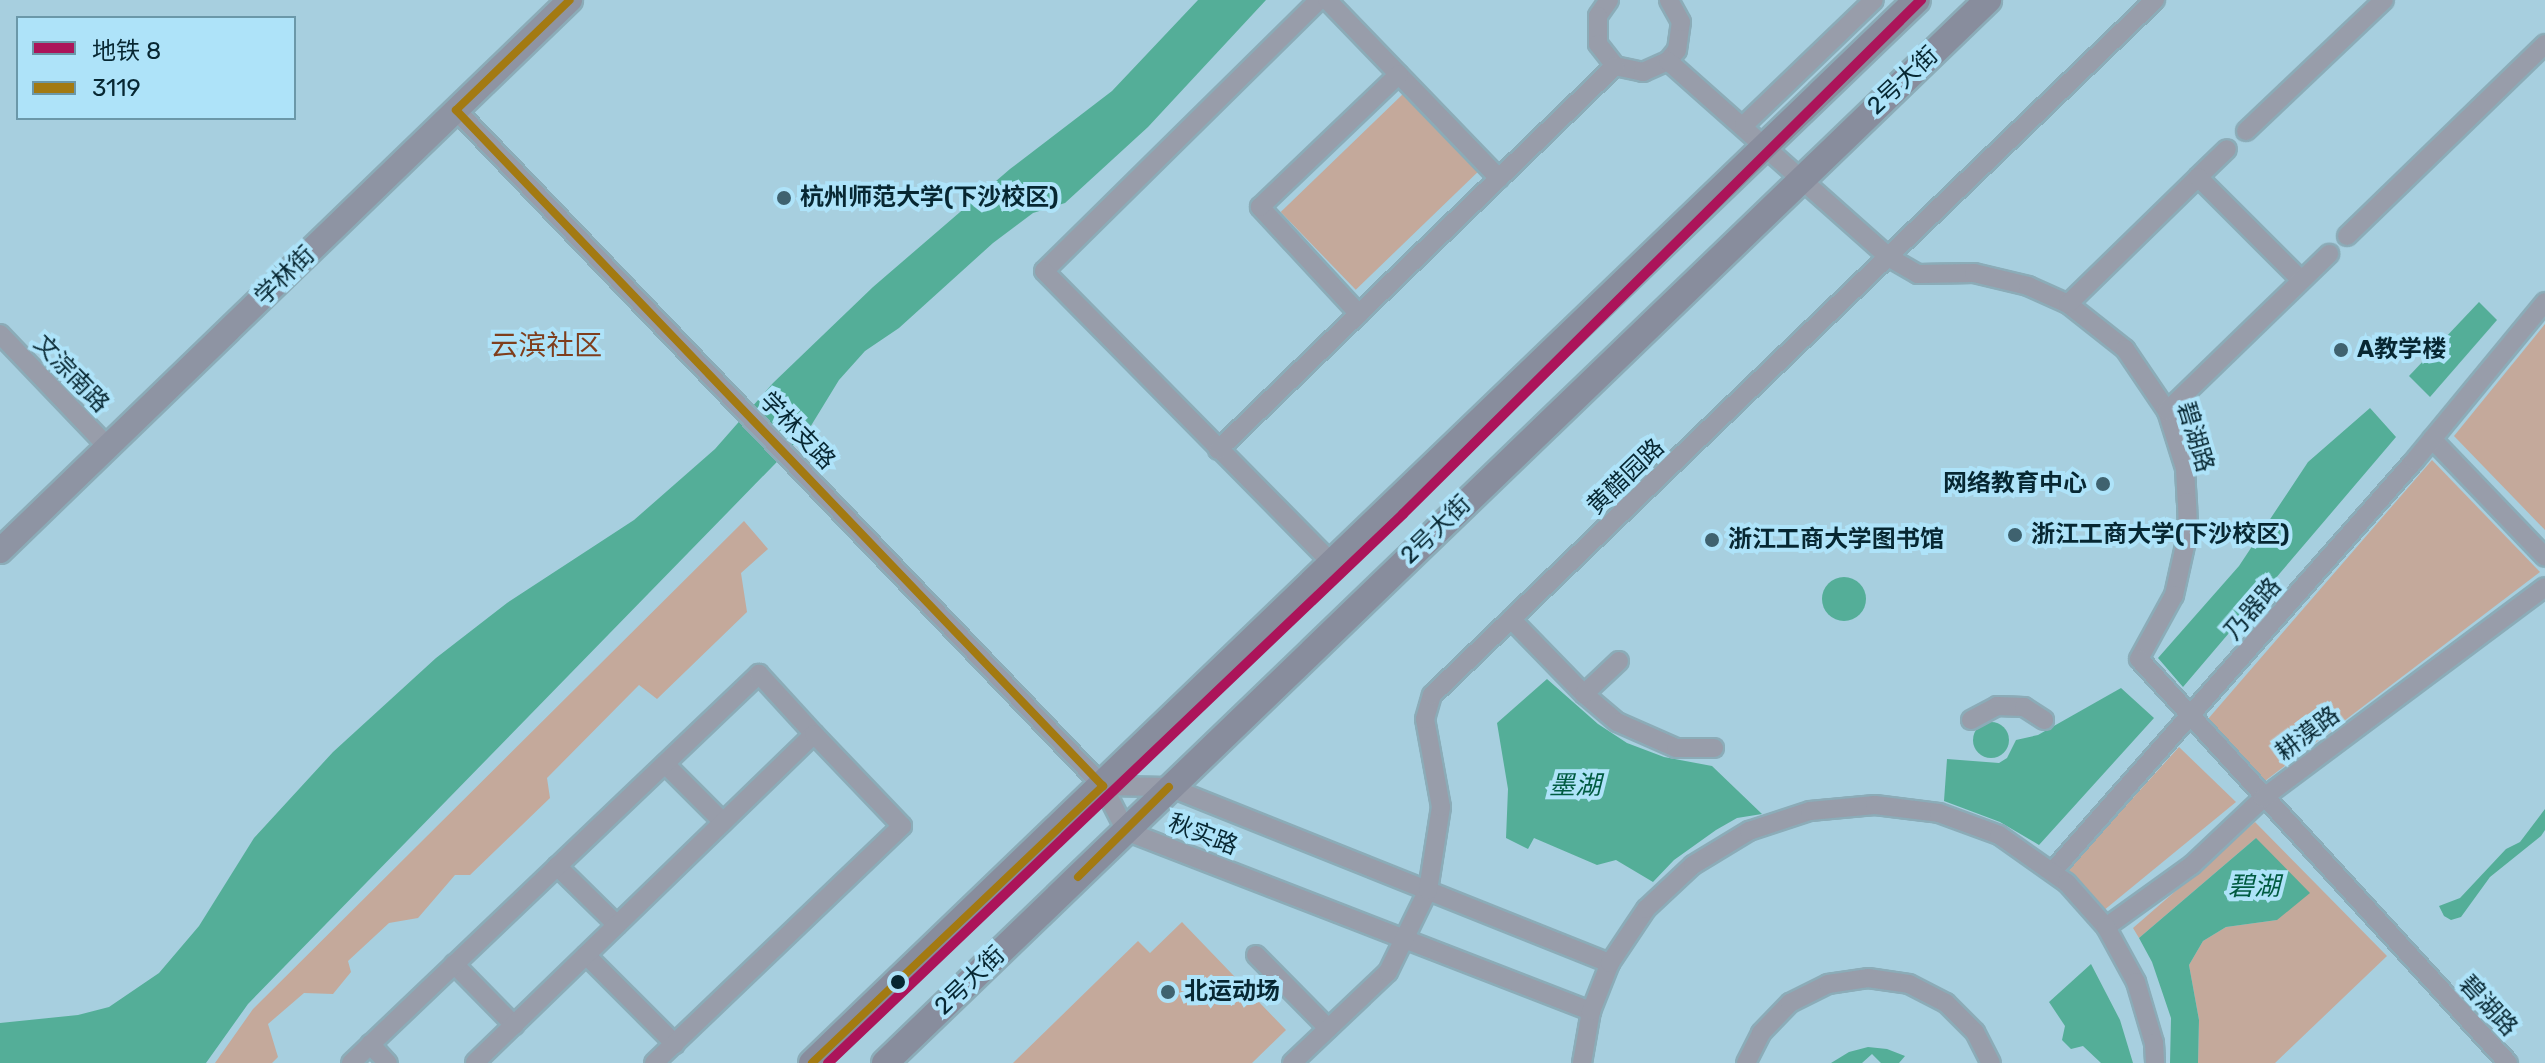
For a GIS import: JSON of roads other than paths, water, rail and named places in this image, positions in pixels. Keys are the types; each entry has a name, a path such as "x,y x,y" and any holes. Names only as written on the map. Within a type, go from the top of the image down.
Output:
{"main road":[{"name":"学林街","path":"0,551 570,0"},
{"name":"2号大街","path":"812,1063 1917,0"},
{"name":"2号大街","path":"885,1063 1988,0"}],"street":[{"path":"1319,0 1044,271 1333,564"},
{"path":"1327,0 1499,178"},
{"path":"1609,0 1598,16 1596,30 1605,56 1615,66 1643,72 1668,61 1681,36 1681,22 1673,1"},
{"path":"1744,125 1874,0"},
{"name":"黄醋园路","path":"1292,1063 1388,972 1428,890 1441,807 1425,719 1432,695 2155,0"},
{"path":"2246,131 2384,0"},
{"path":"2347,236 2545,44"},
{"name":"碧湖路","path":"1668,61 1744,125 1890,258 1918,274 1974,273 2028,286 2068,304 2125,349 2167,411 2185,468 2188,532 2174,595 2139,659 2508,1063"},
{"path":"1218,450 1615,66"},
{"path":"1359,314 1260,207 1399,74"},
{"name":"学林支路","path":"456,110 1103,786"},
{"path":"2068,304 2227,149"},
{"path":"2198,177 2301,280"},
{"path":"2167,411 2329,254"},
{"name":"乃器路","path":"2053,871 2432,439 2545,302"},
{"name":"文淙南路","path":"0,334 108,447"},
{"path":"2432,439 2545,557"},
{"name":"耕漠路","path":"2106,927 2192,865 2263,798 2545,587"},
{"path":"1511,619 1584,694 1617,722 1644,737 1676,748 1714,748"},
{"path":"1584,694 1619,661"},
{"path":"351,1063 759,674 902,826 654,1063"},
{"path":"1971,720 1997,706 2024,707 2044,720"},
{"path":"475,1063 814,734"},
{"path":"665,764 723,822"},
{"path":"1103,786 1126,831"},
{"name":"秋实路","path":"1103,786 1169,787 1610,963"},
{"path":"1582,1063 1591,1011 1610,963 1646,909 1693,865 1749,831 1810,811 1875,805 1939,813 1999,835 2053,871 2106,927 2136,982 2154,1043 2155,1063"},
{"name":"秋实路","path":"1126,831 1591,1011"},
{"path":"557,866 617,925"},
{"path":"586,955 675,1044"},
{"path":"1256,955 1328,1028"},
{"path":"454,964 514,1025"},
{"path":"1746,1063 1761,1033 1790,1003 1828,984 1868,978 1909,984 1946,1003 1975,1032 1991,1063"},
{"path":"370,1044 388,1063"}],"water":[{"path":"1198,0 1266,0 1148,127 1065,203 1033,213 993,243 899,328 865,351 839,380 809,429 248,1004 206,1063 0,1063 0,1023 78,1015 109,1007 159,973 199,926 254,838 333,752 436,658 507,603 634,520 715,449 773,383 873,287 1010,169 1112,91"},
{"path":"2479,302 2497,320 2430,397 2409,376"},
{"path":"2370,408 2396,437 2183,687 2158,658 2239,566 2308,462"},
{"path":"1844,577 1859,584 1866,599 1859,614 1844,621 1829,614 1822,599 1829,584"},
{"name":"墨湖","path":"1547,679 1598,724 1627,743 1664,757 1712,766 1762,814 1737,818 1716,830 1674,860 1653,882 1616,860 1597,865 1534,838 1528,849 1506,838 1508,789 1497,723"},
{"path":"2121,688 2154,718 2039,845 2000,822 1944,801 1947,759 1999,763 2007,758 2016,740 2038,735"},
{"path":"1991,722 2004,727 2009,740 2004,753 1991,758 1978,753 1973,740 1978,727"},
{"path":"2545,809 2545,830 2541,836 2490,877 2461,917 2451,920 2444,916 2439,906 2460,898 2506,849 2520,842"},
{"name":"碧湖","path":"2256,838 2310,893 2277,920 2226,927 2203,941 2189,965 2199,1020 2198,1063 2170,1063 2171,1018 2152,962 2139,938"},
{"path":"2091,964 2120,1020 2133,1063 2101,1063 2083,1046 2071,1049 2062,1040 2065,1026 2049,1002"},
{"path":"1868,1047 1887,1049 1905,1056 1899,1063 1881,1063 1872,1054 1862,1063 1831,1063 1849,1052"}],"metro line":[{"name":"8","path":"828,1063 1403,514 1921,0"}],"place":[{"name":"杭州师范大学(下沙校区)","path":"784,198"},
{"name":"A教学楼","path":"2341,350"},
{"name":"网络教育中心","path":"2103,484"},
{"name":"浙江工商大学(下沙校区)","path":"2015,535"},
{"name":"浙江工商大学图书馆","path":"1712,540"},
{"name":"北运动场","path":"1168,992"}],"district":[{"name":"云滨社区","path":"546,346"}]}
